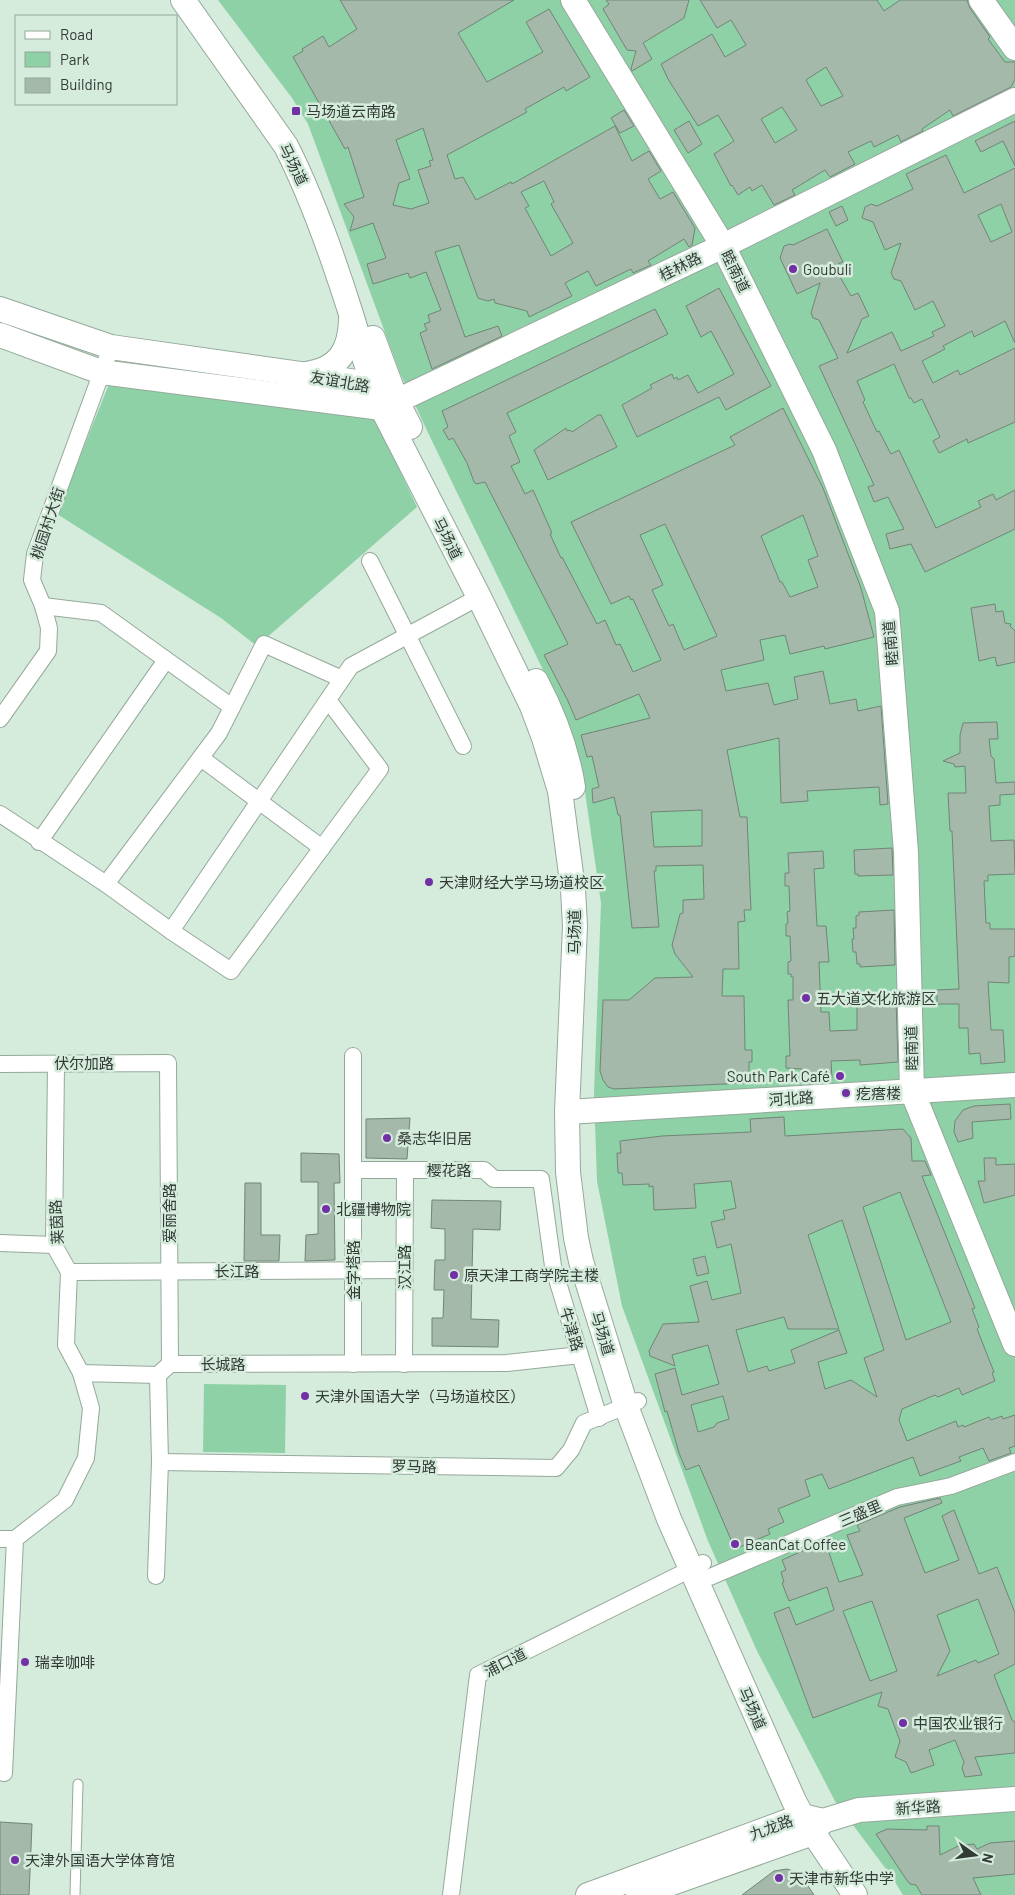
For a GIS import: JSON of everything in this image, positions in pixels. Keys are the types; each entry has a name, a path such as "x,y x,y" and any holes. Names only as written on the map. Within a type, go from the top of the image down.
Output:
{"main road":[{"name":"马场道","path":"183,0 286,146 299,170 351,313 371,384"},
{"name":"马场道","path":"202,0 286,120 311,165 390,405 532,706 544,738 560,792 573,889 575,926 573,1112 580,1157 586,1222 632,1404 666,1479 702,1570 809,1798 812,1826 872,1895"},
{"name":"睦南道","path":"573,0 723,246 824,450 887,611 906,852 912,1091 1015,1344"},
{"path":"981,0 1015,48"},
{"name":"桂林路","path":"390,405 723,246 1015,100"},
{"name":"友谊北路","path":"0,309 110,347 371,384 390,405"},
{"path":"300,375 318,372 333,365 345,351 350,330 351,313"},
{"name":"友谊北路","path":"0,335 101,372 390,405"},
{"name":"马场道","path":"390,405 552,710 565,748 571,773 586,872 588,932 573,1112"},
{"name":"河北路","path":"573,1112 1015,1085"},
{"name":"新华路","path":"812,1826 859,1810 1015,1799"},
{"path":"812,1826 793,1825 780,1833 793,1842 813,1845 836,1853"},
{"name":"九龙路","path":"588,1895 780,1833"},
{"name":"九龙路","path":"638,1895 780,1833"},
{"name":"马场道","path":"836,1853 855,1895"}],"street":[{"name":"桃园村大街","path":"0,719 48,651 49,628 43,606 32,580 35,554 110,347"},
{"path":"370,561 462,746"},
{"path":"171,931 351,666 479,597"},
{"path":"43,606 101,612 232,707"},
{"path":"106,884 219,733 264,644 342,679"},
{"path":"39,842 166,660"},
{"path":"0,814 39,842 106,884 230,971 380,769 328,700"},
{"path":"201,758 322,848"},
{"name":"金字塔路","path":"353,1056 353,1364"},
{"name":"伏尔加路","path":"0,1064 168,1063"},
{"name":"爱丽舍路","path":"168,1063 170,1364"},
{"name":"莱茵路","path":"56,1064 54,1245 69,1272"},
{"name":"樱花路","path":"353,1170 484,1170 494,1179 541,1179"},
{"name":"汉江路","path":"404,1364 405,1170"},
{"name":"牛津路","path":"541,1179 554,1266 599,1418"},
{"path":"0,1243 54,1245"},
{"name":"长江路","path":"69,1272 404,1270"},
{"path":"4,1773 7,1539 65,1500 86,1458 91,1408 81,1373 66,1345 69,1272"},
{"name":"长城路","path":"170,1364 507,1363 580,1355"},
{"path":"81,1373 158,1375 170,1364"},
{"path":"156,1576 160,1462 158,1375"},
{"name":"罗马路","path":"160,1462 556,1468 571,1450 584,1423 632,1404"},
{"name":"三盛里","path":"702,1570 897,1497 951,1486 1015,1462"},
{"name":"浦口道","path":"451,1895 478,1675 702,1570"}],"lane":[{"path":"75,1895 78,1784"}],"green space":[{"name":"五大道文化旅游区","path":"218,0 1015,0 1015,1895 903,1895 892,1877 835,1801 757,1651 708,1541 622,1306 597,1181 594,1093 601,903 581,764 563,711 400,373 308,124 292,98"},
{"path":"109,384 375,418 417,507 257,646 221,618 57,514"},
{"path":"204,1384 286,1385 285,1453 203,1452"}],"building":[{"path":"340,0 514,0 458,33 487,82 543,52 526,22 549,9 590,77 566,91 564,87 525,109 527,112 447,155 455,179 463,177 476,200 511,182 512,184 615,126 632,161 649,151 661,171 648,179 660,199 673,192 695,228 692,245 689,247 684,239 648,261 651,265 633,273 631,269 596,286 588,271 565,283 572,296 529,317 527,311 495,303 494,299 488,301 478,298 459,245 435,252 465,337 498,326 502,336 432,369 420,333 427,330 424,324 430,322 428,315 441,310 426,272 410,278 408,273 373,284 367,264 386,258 373,223 350,231 354,217 344,204 364,197 348,147 345,149 293,57 323,36 329,47 357,29","holes":["423,128 433,160 429,161 431,166 418,170 429,203 411,209 393,205 399,183 410,179 396,140","544,181 554,202 551,204 573,243 551,256 525,208 529,206 521,192"]},
{"path":"606,0 689,0 684,18 643,43 652,59 632,71 636,51 627,50 603,9 609,4"},
{"path":"700,0 877,0 884,11 900,0 967,0 970,8 990,37 988,39 1005,62 1015,62 1015,79 1011,87 953,116 950,110 922,129 923,131 901,142 898,135 874,147 871,141 848,152 855,164 830,177 825,170 792,190 795,195 774,205 762,185 752,191 750,187 738,195 714,154 734,141 718,115 698,126 668,79 661,64 712,34 725,57 746,45 731,20 717,28","holes":["826,67 843,96 821,106 806,80","782,107 797,130 775,143 761,119"]},
{"path":"624,110 634,126 620,133 611,118"},
{"path":"689,121 702,144 688,153 674,130"},
{"path":"1015,121 1015,166 1003,141 981,152 975,141"},
{"path":"946,155 964,193 1015,168 1015,343 1005,321 974,337 972,331 943,346 945,349 922,361 933,383 958,370 960,375 1015,348 1015,422 968,443 967,439 939,453 933,441 940,437 922,399 914,403 909,398 894,364 857,381 865,400 863,402 877,432 879,431 891,454 899,450 936,528 981,507 978,501 993,494 996,500 1015,490 1015,529 925,572 911,544 890,549 886,534 904,529 888,497 874,502 868,487 874,485 819,366 838,358 819,320 813,318 811,313 820,283 797,294 780,258 784,246 793,245 827,229 843,262 838,264 843,273 839,275 851,296 858,293 869,316 862,319 847,353 892,332 901,351 934,336 932,332 945,326 933,301 915,310 901,281 894,279 891,273 901,243 885,250 873,222 862,218 865,207 871,204 877,206 913,189 906,174","holes":["1001,204 1012,232 991,242 978,215"]},
{"path":"842,206 848,220 836,226 829,212"},
{"path":"719,288 771,386 726,410 719,397 637,437 622,405 652,388 650,385 672,374 674,379 677,377 678,380 688,375 698,393 734,374 711,331 701,337 686,306"},
{"path":"655,309 668,334 507,413 516,432 509,436 520,462 511,466 525,494 533,490 561,558 597,624 605,620 616,645 620,644 633,672 661,660 633,599 631,600 629,596 611,604 571,522 735,445 730,437 783,408 823,488 861,588 874,637 825,649 824,646 790,654 785,635 760,640 764,660 721,670 726,691 768,683 774,705 798,699 794,677 823,671 830,704 856,699 858,711 881,706 888,804 880,805 879,787 807,791 808,801 781,803 779,738 727,750 740,817 747,817 751,910 744,910 745,921 738,922 739,969 723,969 722,996 744,996 745,1050 752,1050 752,1062 749,1062 749,1079 746,1079 746,1083 614,1089 608,1087 603,1080 600,1071 603,1000 629,1000 655,978 693,977 675,954 672,945 680,914 683,913 683,900 704,899 703,865 656,866 656,871 654,871 659,927 632,928 620,815 618,815 614,797 593,803 592,789 599,787 592,756 587,757 581,735 650,718 639,694 576,720 544,655 568,644 485,482 476,484 474,482 467,463 453,438 449,440 443,430 448,427 442,411","holes":["803,515 818,556 808,560 818,587 790,597 782,582 780,582 761,536","665,524 717,636 684,650 673,624 669,626 652,590 663,585 640,535","702,810 702,846 654,847 651,812"]},
{"path":"598,415 601,415 617,447 548,480 534,450 566,428 567,431 570,430 572,432"},
{"path":"995,604 996,612 1003,611 1005,623 1011,624 1010,626 1015,631 1015,662 997,666 995,657 979,661 971,608"},
{"path":"997,722 998,739 989,739 991,756 994,759 996,783 1015,782 1015,794 1000,795 1000,805 989,806 991,841 1014,840 1015,874 988,875 988,881 984,881 986,923 990,923 990,929 1015,929 1015,956 1009,957 1009,983 988,982 991,1030 1003,1030 1005,1062 981,1064 980,1053 969,1054 968,1028 959,1028 959,1004 937,1004 937,990 959,989 952,831 950,831 948,793 966,793 965,766 955,767 954,764 943,761 960,753 960,735 963,723"},
{"path":"892,848 893,875 858,876 858,874 855,874 854,850"},
{"path":"823,851 824,868 814,869 817,926 826,926 829,962 819,962 821,1012 829,1012 830,1031 857,1030 857,1006 861,1005 861,1001 896,1000 898,1062 860,1065 860,1060 831,1061 832,1078 815,1079 815,1072 802,1073 802,1069 786,1068 786,1056 790,1056 788,1000 793,1000 793,977 791,977 791,974 788,974 788,962 791,961 790,936 786,936 786,924 788,923 787,912 790,911 789,886 785,886 785,873 789,873 788,853"},
{"path":"894,910 895,965 860,967 860,964 857,964 856,952 853,952 852,939 854,939 853,928 856,928 856,916 859,915 859,912"},
{"path":"1010,1104 1011,1119 972,1122 973,1138 958,1142 954,1132 955,1121 963,1110 974,1106"},
{"path":"784,1117 785,1136 903,1129 911,1138 912,1161 925,1161 931,1175 922,1176 975,1308 972,1309 979,1327 977,1329 994,1372 992,1373 995,1381 962,1395 959,1388 938,1397 935,1395 902,1409 899,1420 907,1441 956,1421 958,1427 963,1425 964,1427 989,1417 991,1420 1002,1416 1003,1419 1015,1415 1015,1446 1009,1448 1011,1453 989,1461 983,1448 959,1457 961,1461 920,1476 913,1457 829,1489 822,1474 805,1480 810,1496 778,1509 784,1522 768,1529 770,1534 735,1549 699,1465 686,1470 667,1411 665,1412 655,1374 675,1368 682,1395 719,1384 708,1345 672,1355 675,1366 650,1356 649,1351 663,1324 699,1322 690,1286 707,1281 712,1300 741,1293 731,1244 717,1248 711,1222 725,1219 723,1211 736,1208 731,1181 694,1184 696,1208 654,1210 653,1186 649,1187 649,1184 623,1185 622,1173 618,1173 617,1153 621,1153 620,1141 662,1136 751,1132 750,1119","holes":["900,1192 951,1322 906,1340 863,1207","842,1220 884,1350 864,1358 877,1397 851,1380 825,1389 818,1362 847,1353 839,1330 791,1350 795,1363 769,1371 767,1366 748,1372 736,1330 784,1317 788,1329 839,1329 808,1235","723,1396 729,1419 717,1423 714,1427 698,1432 691,1405"]},
{"name":"桑志华旧居","path":"410,1118 407,1159 366,1158 366,1119"},
{"path":"301,1153 339,1154 340,1183 334,1183 335,1260 305,1261 306,1235 318,1234 318,1182 301,1182"},
{"path":"984,1158 996,1158 996,1165 1015,1164 1015,1195 984,1203 978,1181 985,1181"},
{"path":"245,1183 261,1183 261,1235 280,1235 279,1261 244,1261"},
{"name":"原天津工商学院主楼","path":"432,1200 501,1201 500,1230 473,1229 471,1319 499,1320 498,1347 432,1346 432,1318 443,1318 444,1290 434,1290 435,1260 445,1260 445,1229 431,1228"},
{"path":"705,1256 709,1273 697,1276 693,1259"},
{"path":"940,1498 942,1503 904,1518 925,1573 959,1560 942,1516 954,1510 979,1574 997,1567 1015,1613 1015,1664 994,1675 1012,1720 1015,1722 1015,1753 975,1757 982,1775 965,1777 962,1768 964,1762 955,1740 929,1750 934,1765 911,1773 906,1762 895,1757 900,1741 888,1709 878,1706 882,1692 813,1718 774,1613 789,1607 796,1625 834,1610 827,1587 789,1601 782,1583 784,1582 781,1572 786,1570 782,1560 825,1541 839,1582 863,1575 847,1535 860,1531 857,1525 900,1507","holes":["978,1599 999,1654 978,1663 976,1660 937,1676 950,1651 937,1615","872,1601 897,1671 870,1681 843,1611"]},
{"name":"天津外国语大学体育馆","path":"0,1822 32,1824 29,1895 0,1895"},
{"path":"927,1826 939,1826 940,1855 958,1846 974,1844 977,1849 990,1843 1015,1841 1015,1874 973,1878 981,1895 922,1895 916,1885 910,1884 906,1879 876,1834 887,1829 927,1830"},
{"path":"787,1869 802,1877 814,1895 742,1895 774,1871"}],"place":[{"name":"马场道云南路","path":"296,111"},
{"name":"Goubuli","path":"793,269"},
{"name":"天津财经大学马场道校区","path":"429,882"},
{"name":"五大道文化旅游区","path":"806,998"},
{"name":"South Park Café","path":"840,1076"},
{"name":"疙瘩楼","path":"846,1093"},
{"name":"桑志华旧居","path":"387,1138"},
{"name":"北疆博物院","path":"326,1209"},
{"name":"原天津工商学院主楼","path":"454,1275"},
{"name":"天津外国语大学（马场道校区）","path":"305,1396"},
{"name":"BeanCat Coffee","path":"735,1544"},
{"name":"瑞幸咖啡","path":"25,1662"},
{"name":"中国农业银行","path":"903,1723"},
{"name":"天津外国语大学体育馆","path":"15,1860"},
{"name":"天津市新华中学","path":"779,1878"}]}
